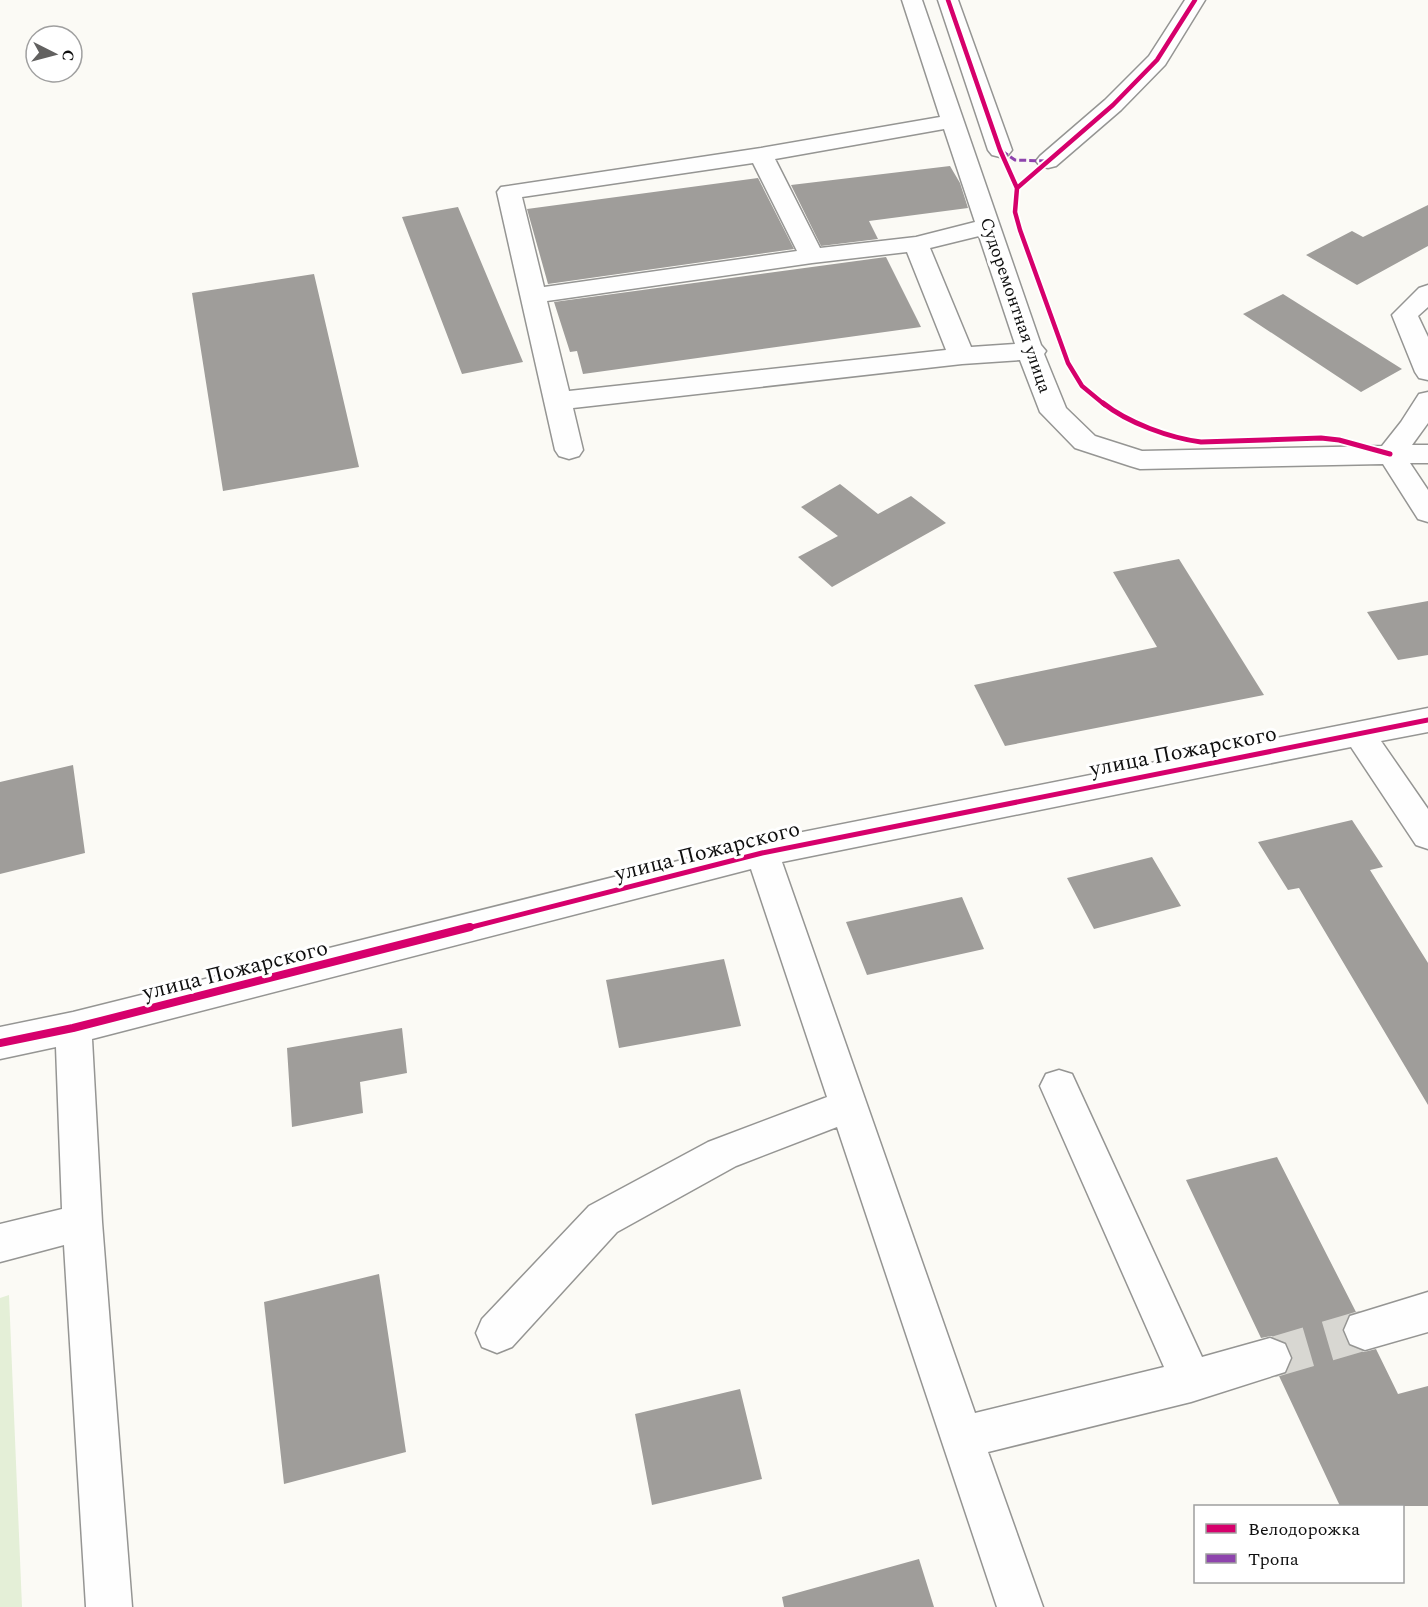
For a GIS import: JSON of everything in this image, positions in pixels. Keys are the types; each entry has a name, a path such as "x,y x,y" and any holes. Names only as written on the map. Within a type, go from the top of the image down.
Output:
{"street":[{"name":"Судоремонтная улица","path":"912,0 1033,351 1037,370 1054,412 1085,442 1140,460 1428,454"},
{"path":"948,0 1000,150"},
{"path":"1048,161 1113,105 1158,60 1195,0"},
{"path":"569,450 508,192 761,155 953,121"},
{"path":"761,155 812,256"},
{"path":"532,296 812,256 916,244 989,226"},
{"path":"916,244 962,356"},
{"path":"1428,293 1405,315 1424,355 1428,372"},
{"path":"557,401 962,356 1033,351"},
{"path":"1428,400 1412,427 1390,454 1428,512"},
{"name":"улица Пожарского","path":"0,1043 73,1028 762,853 1428,720"},
{"path":"1359,734 1428,836"},
{"path":"762,853 1020,1607"},
{"path":"73,1028 82,1222 109,1607"},
{"path":"1059,1086 1191,1381"},
{"path":"497,1333 603,1219 722,1154 849,1105"},
{"path":"0,1242 82,1222"},
{"path":"1365,1330 1428,1312"},
{"path":"962,1437 1191,1381 1270,1358"}],"green space":[{"path":"9,1295 22,1607 0,1607 0,1298"}],"building":[{"path":"950,166 960,183 968,208 869,221 878,239 821,246 791,185"},
{"path":"758,178 794,249 548,284 527,209"},
{"path":"1428,205 1428,246 1357,285 1306,255 1352,231 1363,237"},
{"path":"458,207 523,362 462,374 402,217"},
{"path":"886,257 921,327 583,374 577,351 570,352 554,302"},
{"path":"314,274 359,467 223,491 192,293"},
{"path":"1283,294 1402,369 1361,392 1243,314"},
{"path":"840,484 878,514 911,496 946,523 832,587 798,557 838,536 801,507"},
{"path":"1179,559 1264,695 1005,746 974,685 1157,647 1113,572"},
{"path":"1428,601 1428,655 1398,660 1367,612"},
{"path":"73,765 85,853 0,874 0,782"},
{"path":"1352,820 1383,867 1370,870 1428,963 1428,1105 1299,888 1288,890 1258,842"},
{"path":"1152,857 1181,906 1094,929 1067,878"},
{"path":"962,897 984,949 867,975 846,922"},
{"path":"724,959 741,1026 619,1048 606,980"},
{"path":"402,1028 407,1073 360,1082 363,1113 292,1127 287,1048"},
{"path":"1277,1157 1356,1312 1348,1315 1342,1329 1348,1345 1364,1352 1376,1349 1398,1394 1428,1386 1428,1506 1340,1505 1279,1376 1287,1373 1293,1359 1287,1343 1271,1336 1261,1338 1186,1180"},
{"path":"379,1274 406,1452 284,1484 264,1302"},
{"path":"740,1389 762,1479 652,1505 635,1414"},
{"path":"919,1559 934,1607 784,1607 782,1597"}],"tunnel":[{"path":"1270,1358 1365,1330"}],"marked path":[{"path":"1002,151 1015,160 1048,161"}],"cycle path":[{"path":"948,0 1000,150 1017,188 1015,212 1020,230 1068,363 1082,386 1106,406 1166,436 1201,442 1321,438 1339,440 1390,454"},
{"path":"1017,188 1113,105 1157,60 1195,0"},
{"path":"0,1043 73,1028 762,853 1428,720"}]}
